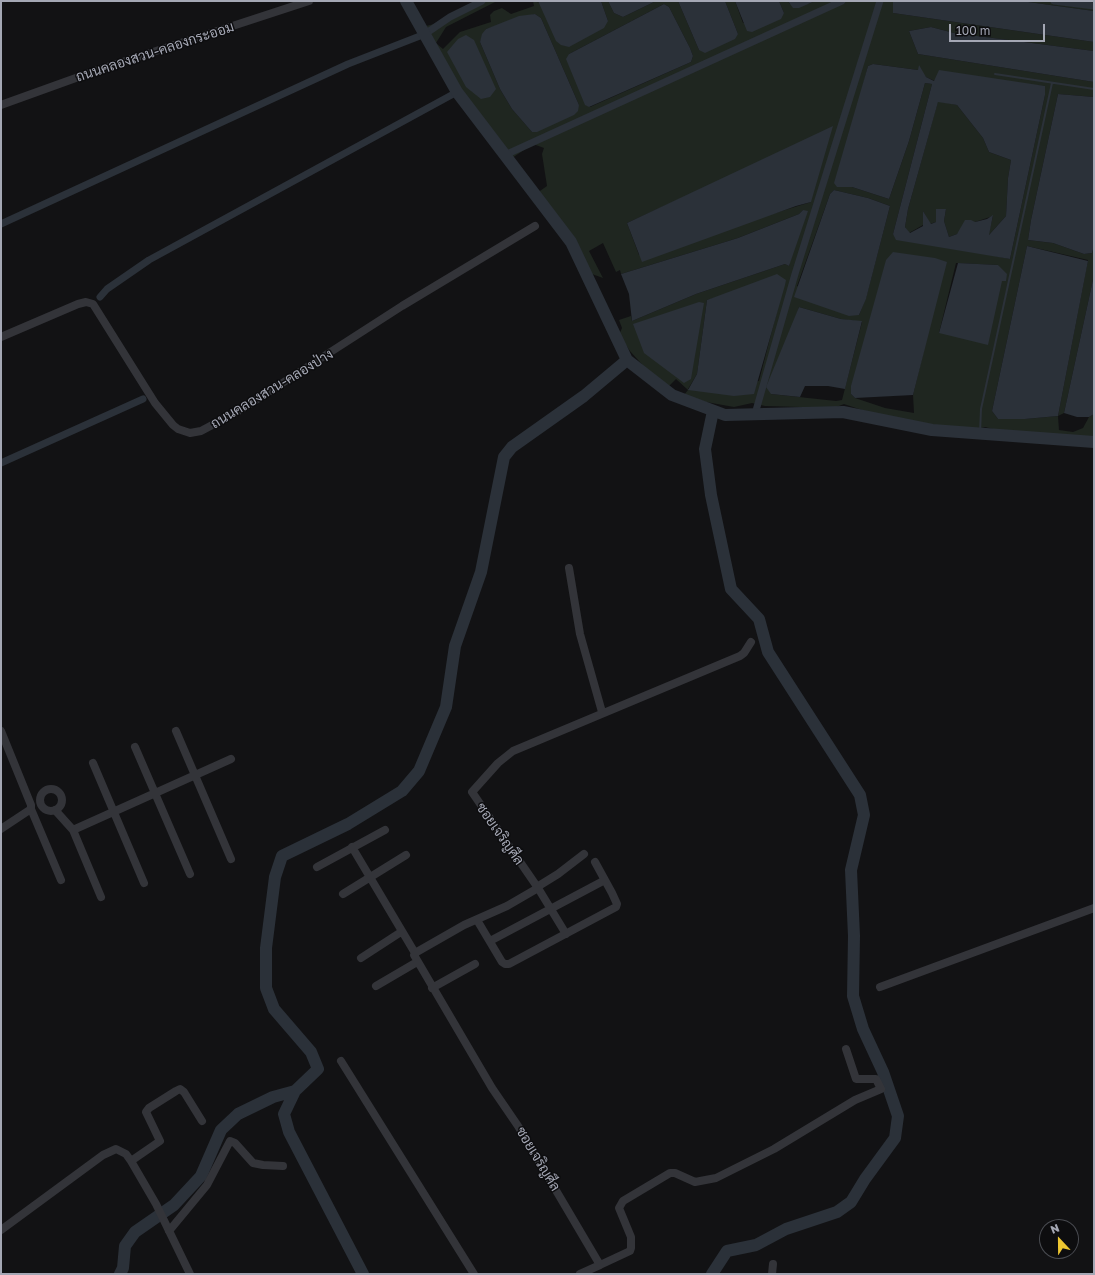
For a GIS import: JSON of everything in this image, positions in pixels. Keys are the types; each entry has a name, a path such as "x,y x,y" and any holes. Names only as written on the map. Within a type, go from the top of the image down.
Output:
{"street":[{"name":"ถนนคลองสวน-คลองกระออม","path":"1,105 83,75 309,1"},
{"name":"ถนนคลองสวน-คลองป่าง","path":"1,337 78,304 86,302 93,304 154,403 178,429 190,433 201,431 242,409 402,306 534,226"},
{"path":"569,568 580,634 602,712"},
{"name":"ซอยเจริญศีล","path":"538,888 472,792 498,763 513,751 602,712 740,656 744,654 752,642"},
{"path":"1,731 61,880"},
{"path":"176,732 231,859"},
{"path":"135,747 190,874"},
{"path":"74,830 231,760"},
{"path":"93,763 144,883"},
{"path":"51,789 55,790 62,799 60,806 55,810 46,810 41,804 40,797 44,792 51,789"},
{"path":"1,829 31,807 41,804"},
{"path":"55,810 74,830 101,897"},
{"path":"317,867 385,830"},
{"name":"ซอยเจริญศีล","path":"352,847 401,932 415,953 417,962 432,988 492,1088 518,1126 600,1265"},
{"path":"415,953 464,925 477,920 538,888 584,854"},
{"path":"343,894 406,855"},
{"path":"477,920 502,962 507,964 616,907 617,904 595,862"},
{"path":"490,941 605,880"},
{"path":"538,888 566,934"},
{"path":"880,987 1094,908"},
{"path":"362,958 401,932"},
{"path":"376,986 417,962"},
{"path":"432,988 476,964"},
{"path":"580,1274 630,1251 631,1237 619,1208 623,1201 670,1173 674,1173 695,1182 716,1178 774,1149 826,1116 855,1100 880,1090 882,1088 877,1080 856,1079 846,1049"},
{"path":"341,1061 474,1274"},
{"path":"131,1161 160,1141 146,1112 149,1108 176,1091 180,1090 184,1092 202,1121"},
{"path":"169,1231 207,1185 230,1141 235,1143 253,1162 264,1165 283,1166"},
{"path":"1,1230 110,1150 119,1150 131,1161 156,1204 190,1274"},
{"path":"772,1274 773,1264"}],"shaded area":[{"path":"477,1 497,1 446,27 436,43 443,49 460,32 491,22 490,15 494,11 502,8 511,14 534,6 533,1 608,21 601,1 608,1 614,13 623,17 656,1 678,1 699,50 738,34 725,1 735,1 743,23 784,13 779,1 788,1 790,4 808,4 815,1 893,1 893,13 1094,42 1094,51 954,33 931,27 909,31 918,54 1094,82 1094,97 1058,94 1028,240 1053,243 1084,254 1092,253 1094,246 1094,275 1064,413 1058,416 1059,430 1073,432 1083,428 1089,417 1094,414 1094,439 1006,432 985,427 974,430 916,423 874,414 844,404 834,408 765,406 752,403 734,407 706,402 684,395 688,390 676,379 669,386 647,370 630,351 619,335 622,328 619,320 631,316 632,321 696,294 785,264 789,266 803,210 799,214 738,238 621,274 620,270 616,272 603,243 589,251 603,278 589,273 578,250 537,193 547,186 542,154 544,148 533,144 512,158 471,107 452,77 430,37 426,26 434,24","holes":["664,4 669,7 690,48 693,56 691,62 590,107 586,105 569,54","535,14 541,18 579,105 532,132 512,109 500,89 480,42 486,29","873,64 918,70 926,77 935,81 1045,86 1045,95 1010,259 893,234 932,84 925,83 909,141 889,199 852,187 837,187 868,66","706,187 811,202 639,255 627,223","834,190 868,198 890,206 866,298 859,315 797,286 830,194","1027,246 1088,260 1058,416 1025,419 998,419 992,411","956,263 998,265 1002,280 939,333","785,280 759,381 688,389 697,374 707,300","799,307 841,319 862,322 842,400 836,401 771,394","928,333 913,395 914,413 885,408 855,398 851,394"]},
{"path":"538,1 601,1 608,21 604,28 569,47 561,45 556,41"},
{"path":"608,1 656,1 623,17 614,13"},
{"path":"678,1 725,1 738,34 735,39 705,53 699,50"},
{"path":"735,1 779,1 784,13 781,19 752,32 747,31"},
{"path":"788,1 815,1 799,8 793,8"},
{"path":"893,1 1021,1 1094,11 1094,42 893,13"},
{"path":"1021,1 1094,1 1094,11"},
{"path":"664,4 669,7 690,48 693,56 691,62 589,107 585,105 566,59 569,54"},
{"path":"535,14 541,18 579,105 578,111 574,115 537,132 532,132 512,109 500,89 480,42 482,34 486,29 519,16"},
{"path":"931,27 954,33 1094,51 1094,82 918,54 909,31"},
{"path":"466,35 474,40 496,89 490,97 481,99 466,87 447,52 458,39"},
{"path":"873,64 918,70 919,65 926,77 934,81 939,70 1045,86 1045,95 1010,259 896,240 893,234 932,84 925,83 909,141 889,199 852,187 837,187 834,183 868,66","holes":["938,102 957,105 983,138 989,152 1011,160 1008,178 1006,216 989,235 993,215 987,219 975,222 965,220 957,234 949,237 944,221 946,209 936,209 936,222 931,224 923,211 923,226 910,233 905,227 908,209"]},
{"path":"1058,94 1094,97 1094,246 1092,253 1084,254 1053,243 1028,240"},
{"path":"938,101 957,105 983,138 989,152 1011,160 1008,178 1006,216 988,236 993,216 975,222 957,234 949,237 944,221 946,209 936,222 930,224 923,211 923,225 909,233 905,227 908,209"},
{"path":"833,126 811,202 796,206 642,262 627,223"},
{"path":"834,190 868,198 890,206 866,299 859,315 849,316 794,297 830,194"},
{"path":"803,210 808,211 789,266 785,264 696,294 632,321 629,294 621,274 738,238 799,214"},
{"path":"1027,246 1088,261 1058,416 1025,419 998,419 992,411"},
{"path":"893,252 935,258 947,262 913,395 855,398 851,394 851,386 886,260"},
{"path":"958,263 998,265 1007,274 1006,281 1002,281 988,345 939,333"},
{"path":"777,274 786,280 754,394 734,396 688,390 697,374 707,300"},
{"path":"1094,275 1094,414 1089,417 1077,417 1064,413"},
{"path":"699,302 704,303 691,379 684,383 644,353 633,324"},
{"path":"799,307 841,319 862,321 845,389 828,386 805,386 800,397 771,394 766,387"}],"waterway":[{"path":"406,1 457,92 571,242 627,360 672,395 725,415 843,412 932,430 1094,442"},
{"path":"1,224 348,64 425,34 450,17 482,1"},
{"path":"505,155 842,1"},
{"path":"755,414 795,274 880,1"},
{"path":"1054,1 1094,6"},
{"path":"995,74 1094,89"},
{"path":"980,433 981,409 1052,83"},
{"path":"100,297 107,289 149,260 457,92"},
{"path":"363,1274 289,1132 284,1114 295,1091 318,1069 311,1052 274,1009 266,988 266,948 275,877 282,856 348,824 402,791 419,771 446,707 455,646 481,572 504,457 512,447 584,396 627,360"},
{"path":"1,463 143,399"},
{"path":"712,1274 727,1251 756,1245 786,1229 837,1212 851,1202 865,1179 895,1138 898,1116 883,1072 863,1029 853,996 854,936 851,870 864,815 860,795 768,652 759,619 731,589 711,495 705,449 713,411"},
{"path":"120,1274 123,1268 125,1246 135,1232 174,1205 201,1176 221,1130 238,1114 273,1097 295,1091"}]}
